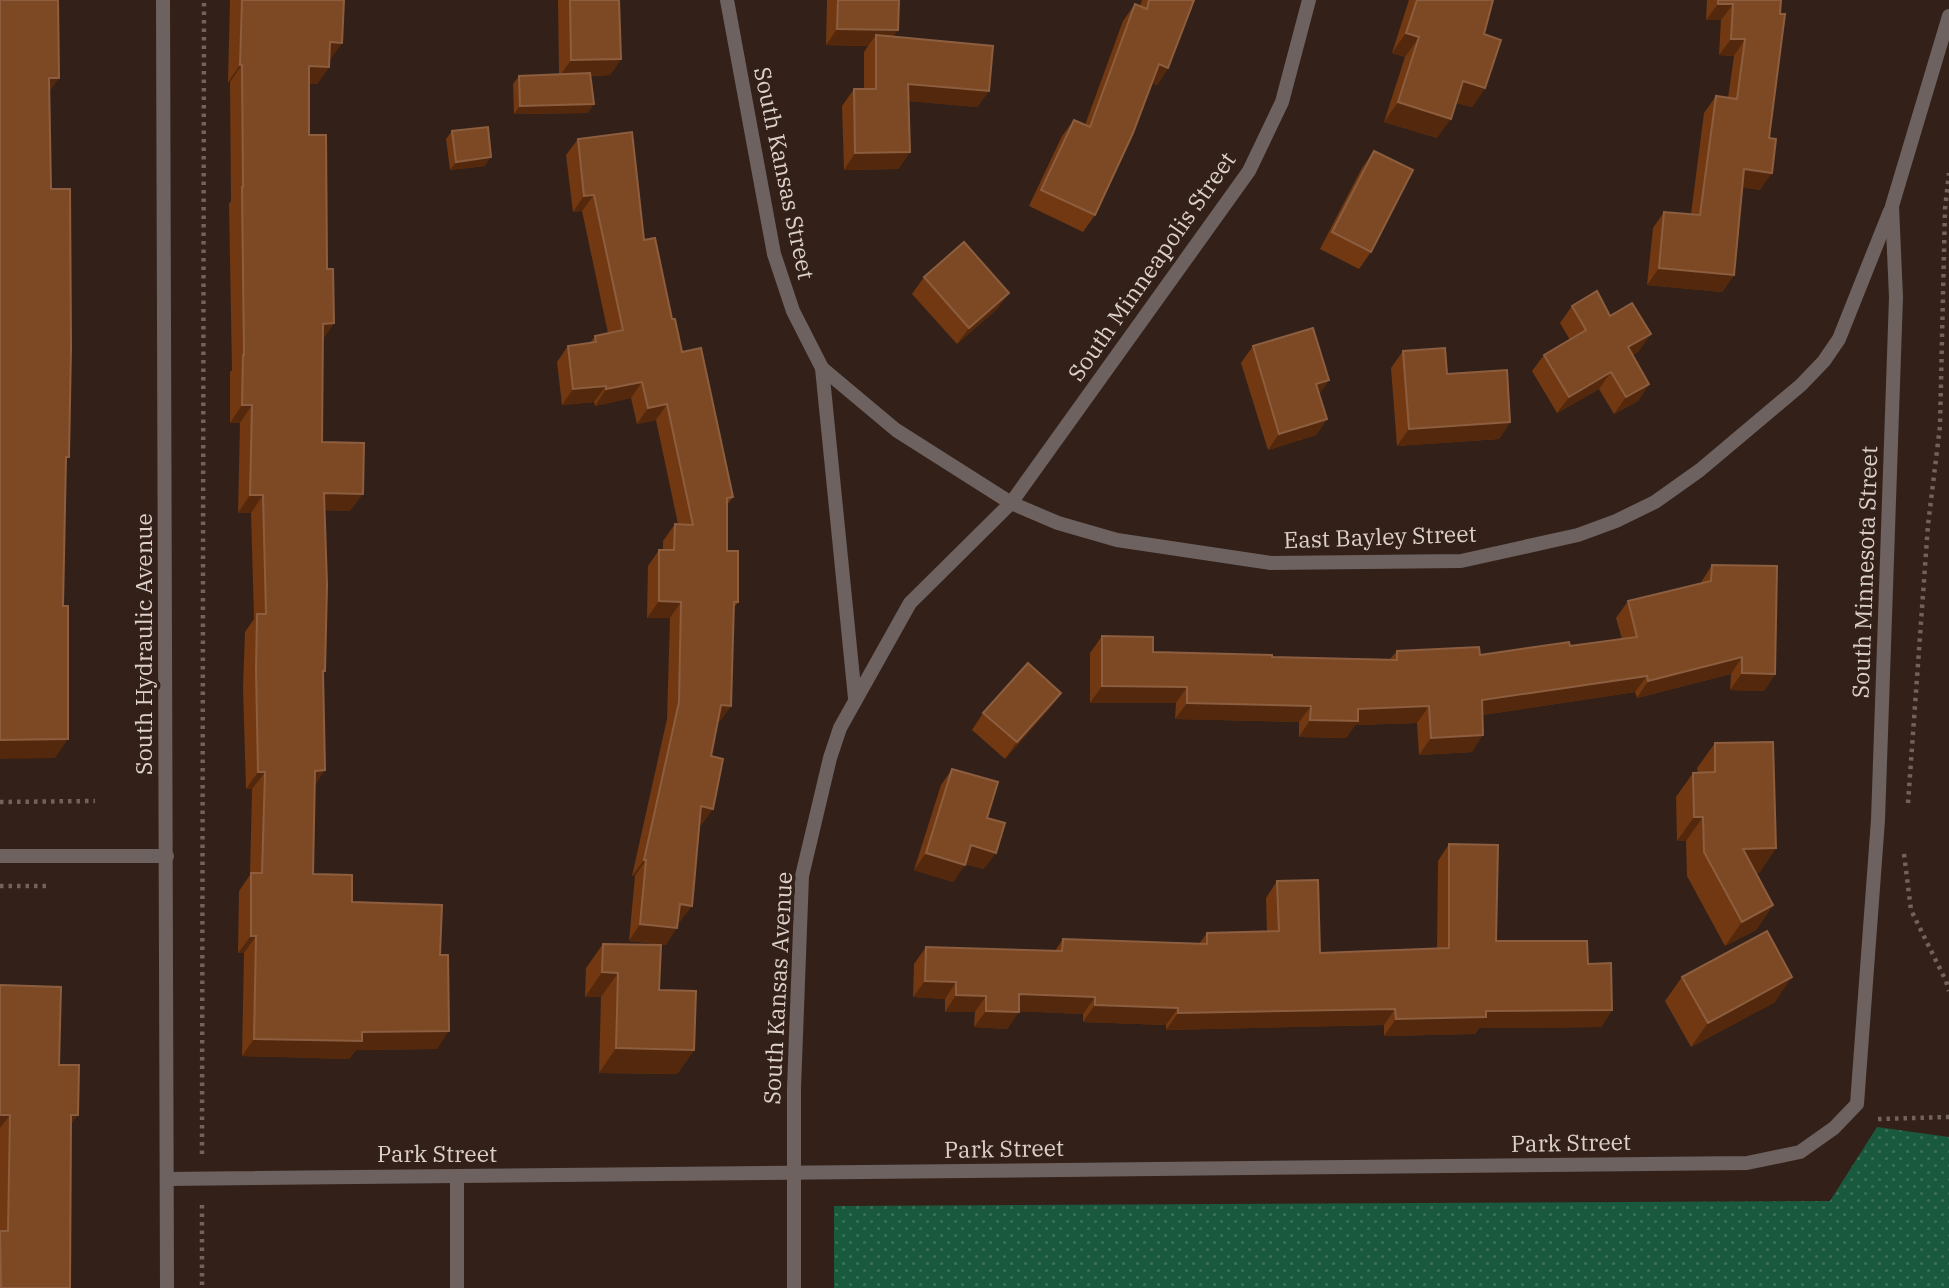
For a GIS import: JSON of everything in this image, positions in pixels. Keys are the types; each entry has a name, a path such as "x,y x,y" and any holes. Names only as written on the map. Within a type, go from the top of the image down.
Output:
{"street":[{"name":"South Hydraulic Avenue","path":"163,0 167,1288"},
{"name":"South Kansas Street","path":"727,0 774,254 793,311 822,368 896,430 1011,502"},
{"name":"South Minneapolis Street","path":"1011,502 1249,171 1282,102 1308,0"},
{"name":"South Minnesota Street","path":"1838,1124 1857,1104 1878,820 1896,297 1892,206 1949,16"},
{"name":"East Bayley Street","path":"1011,502 1058,523 1117,540 1271,563 1461,561 1578,535 1616,521 1655,502 1689,478 1801,385 1824,361 1839,339 1892,206"},
{"path":"822,368 855,698"},
{"name":"South Kansas Avenue","path":"794,1288 794,1088 802,876 830,758 839,728 910,603 1011,502"},
{"path":"0,856 167,856"},
{"name":"Park Street","path":"167,1179 1747,1163 1800,1152 1838,1124"},
{"path":"457,1176 457,1288"}],"path":[{"path":"202,1288 204,0"},
{"path":"1907,814 1928,525 1940,426 1945,209 1949,173"},
{"path":"0,802 95,801"},
{"path":"1905,842 1904,856 1911,909 1949,991"},
{"path":"0,886 54,886"},
{"path":"1838,1124 1949,1117"}],"green space":[{"path":"1877,1127 1949,1137 1949,1288 834,1288 834,1206 1830,1201"}],"building":[{"path":"0,0 58,0 59,78 49,78 51,189 70,189 71,347 63,606 68,606 68,739 0,740"},
{"path":"242,0 344,0 342,43 330,42 329,67 309,66 309,135 326,135 327,269 333,269 334,323 323,324 322,442 364,443 363,494 324,493 327,585 323,671 325,770 315,771 313,874 352,875 352,902 442,905 440,955 448,955 449,1031 362,1032 362,1041 254,1039 256,936 251,936 251,873 262,873 265,772 258,772 257,614 266,614 263,495 250,495 252,405 242,405"},
{"path":"570,0 619,0 621,59 571,60"},
{"path":"838,0 899,0 898,30 837,29"},
{"path":"1149,0 1194,0 1168,68 1159,64 1133,133 1095,215 1041,190 1074,120 1090,127 1135,4 1147,9"},
{"path":"1417,0 1493,0 1484,34 1501,40 1485,88 1463,81 1451,119 1398,102 1419,37 1406,33"},
{"path":"1718,0 1781,0 1780,14 1785,14 1769,138 1776,139 1772,173 1744,169 1734,275 1659,268 1664,212 1700,215 1716,96 1737,99 1745,39 1731,39 1733,4 1718,4"},
{"path":"876,35 993,46 989,91 908,84 910,152 855,153 854,89 876,89"},
{"path":"590,73 594,104 520,106 519,76"},
{"path":"488,127 491,157 456,162 452,131"},
{"path":"632,132 644,240 655,238 672,319 675,319 682,352 701,348 733,497 727,498 727,551 738,551 738,602 734,602 731,706 721,705 711,756 723,759 713,809 701,806 692,906 680,904 677,928 640,924 644,860 679,702 681,602 659,601 659,550 674,550 675,524 693,525 667,404 648,408 642,382 606,389 606,386 573,389 568,346 596,342 595,336 623,330 594,195 584,196 578,139"},
{"path":"1374,151 1413,170 1371,252 1332,232"},
{"path":"964,242 1009,293 969,328 924,277"},
{"path":"1597,291 1610,316 1632,303 1651,334 1628,347 1649,384 1626,397 1611,372 1569,397 1544,355 1586,330 1572,306"},
{"path":"1313,328 1329,380 1316,384 1327,419 1279,434 1253,346"},
{"path":"1445,348 1447,374 1507,370 1510,422 1409,429 1403,351"},
{"path":"1712,565 1777,566 1775,674 1742,673 1742,657 1648,681 1647,676 1482,700 1483,735 1431,738 1429,706 1358,709 1358,721 1310,720 1311,706 1187,703 1187,687 1102,686 1102,636 1153,637 1153,652 1397,660 1397,651 1479,647 1480,655 1569,642 1570,646 1637,637 1628,601 1711,581"},
{"path":"1028,663 1061,693 1017,742 983,713"},
{"path":"1773,742 1776,848 1743,849 1773,905 1742,922 1704,852 1703,817 1694,817 1693,773 1715,772 1715,743"},
{"path":"952,769 998,782 987,818 1005,823 996,853 971,845 965,865 926,853"},
{"path":"1449,844 1498,845 1496,941 1587,941 1588,964 1611,963 1612,1010 1486,1011 1486,1017 1396,1019 1395,1009 1178,1013 1178,1008 1095,1005 1095,997 1019,994 1019,1012 986,1011 986,996 956,995 956,982 925,981 926,947 1062,951 1063,939 1207,944 1207,933 1279,931 1277,881 1318,880 1320,953 1449,948"},
{"path":"1767,931 1792,977 1708,1023 1682,977"},
{"path":"603,944 661,945 659,990 696,991 694,1050 616,1048 618,973 602,972"},
{"path":"0,985 61,987 59,1065 79,1065 78,1115 71,1115 70,1288 1,1288 0,1231 8,1231 10,1115 0,1115"}]}
